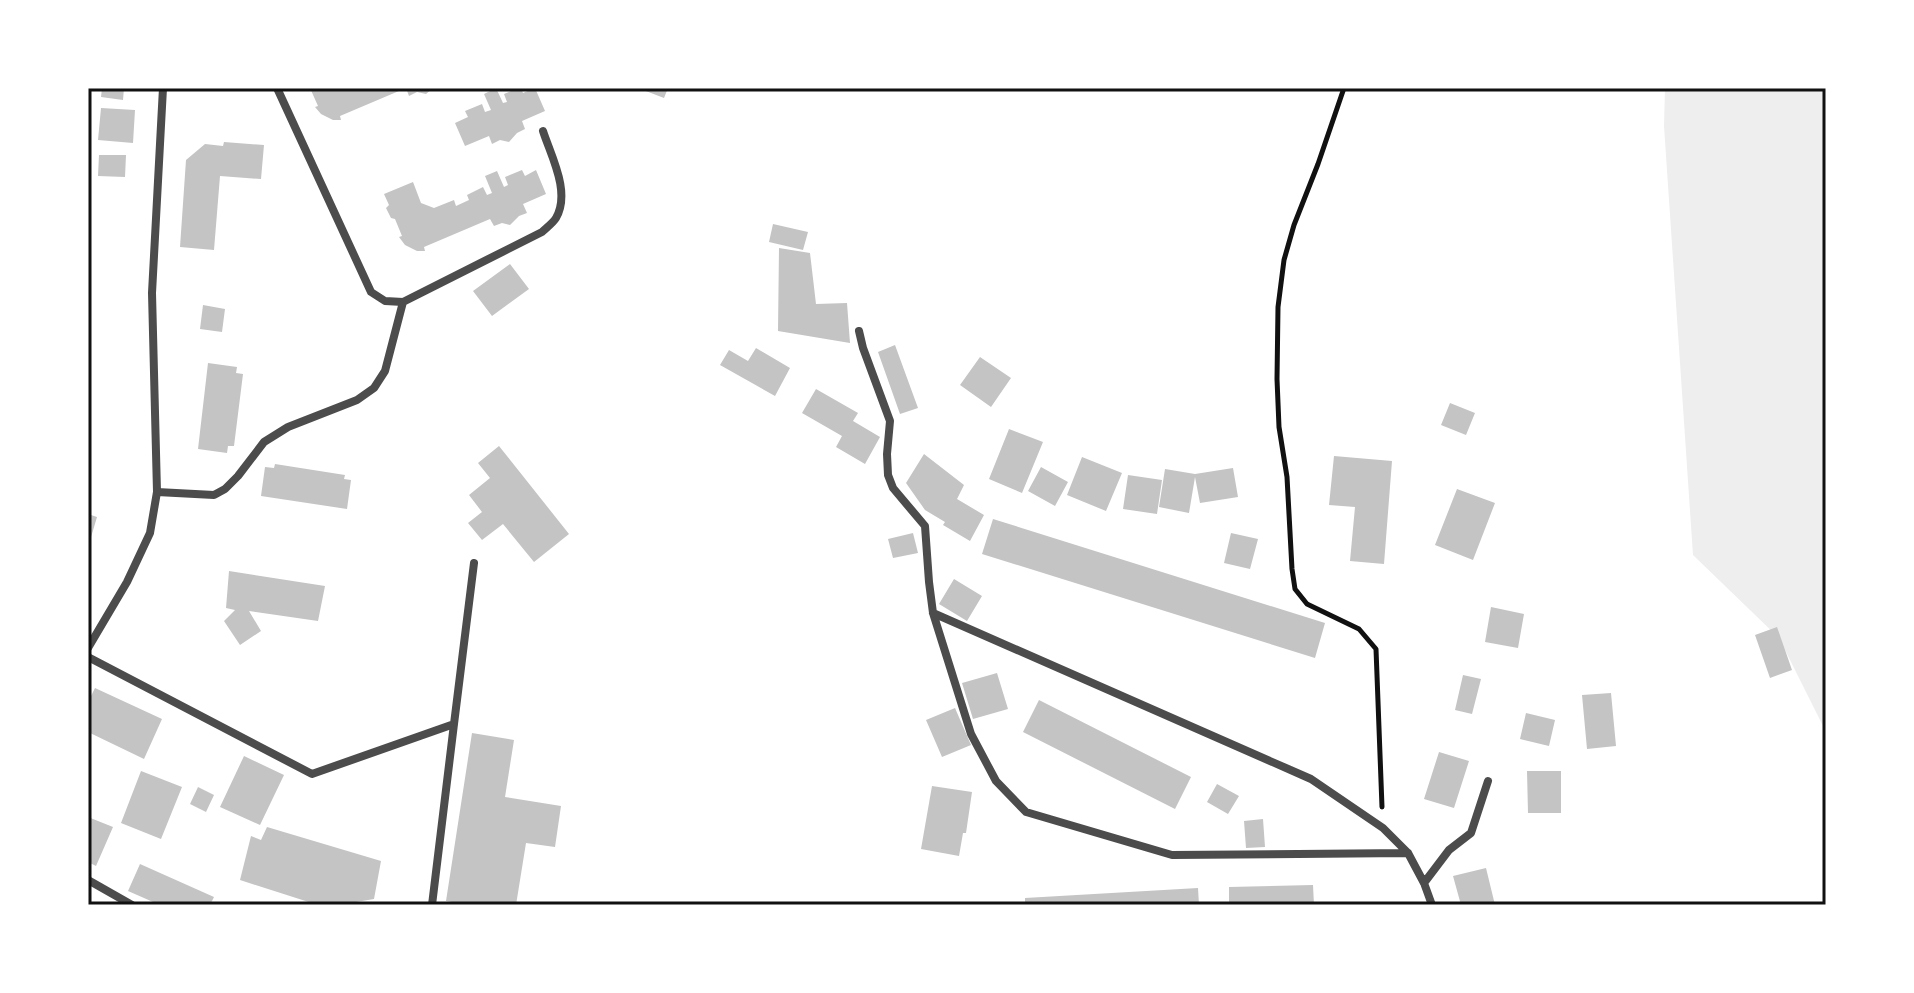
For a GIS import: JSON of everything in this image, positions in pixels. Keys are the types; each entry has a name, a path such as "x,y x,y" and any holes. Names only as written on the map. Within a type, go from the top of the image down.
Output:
{"street":[{"path":"88,648 127,582 150,533 157,492 152,293 163,88"},
{"path":"277,88 371,292 385,301 403,302 542,232 556,220 561,202 560,185 543,131"},
{"path":"157,492 214,495 238,476 264,442 288,427 357,400 374,388 385,371 403,302"},
{"path":"859,331 890,421 888,475 893,488 925,526 933,613 971,734 996,781 1026,812 1172,855 1408,853"},
{"path":"432,905 474,563"},
{"path":"933,613 1311,779 1383,828 1408,853 1432,905"},
{"path":"88,657 312,774 454,724"},
{"path":"1424,883 1449,850 1471,833 1488,781"},
{"path":"88,880 132,905"}],"path":[{"path":"1344,88 1284,260 1278,307 1277,391 1295,589 1307,604 1359,629 1376,649 1383,828"}],"shaded area":[{"path":"1665,88 1826,88 1826,732 1779,638 1693,555 1664,126"}],"building":[{"path":"102,88 124,88 123,100 101,97"},
{"path":"310,88 406,88 340,116 341,120 333,120 315,107 318,106"},
{"path":"406,88 433,88 426,94 417,92 409,96"},
{"path":"496,88 503,103 507,102 504,94 518,88 523,93 535,88 545,111 522,121 525,129 509,142 500,140 492,144 489,136 465,146 455,123 468,117 465,111 482,104 485,112 491,110 484,94"},
{"path":"638,88 668,88 664,98"},
{"path":"101,108 135,110 133,143 98,140"},
{"path":"224,142 264,145 261,179 220,176 214,250 180,247 186,160 205,144 223,146"},
{"path":"99,155 126,155 125,177 98,176"},
{"path":"522,170 525,176 536,170 546,194 523,204 527,213 510,225 502,223 494,226 490,219 424,247 425,251 405,245 399,237 402,236 395,219 391,218 386,208 389,205 384,194 413,182 421,203 434,208 454,200 456,206 469,200 467,195 483,187 487,195 492,193 485,176 497,171 504,187 508,185 505,177"},
{"path":"773,224 808,232 803,250 769,242"},
{"path":"779,248 810,253 816,304 847,303 850,343 778,331"},
{"path":"510,264 529,289 492,316 473,291"},
{"path":"203,305 225,309 222,332 200,329"},
{"path":"895,345 918,408 900,414 878,352"},
{"path":"756,348 790,368 775,396 720,365 729,350 748,361"},
{"path":"980,357 1011,378 991,407 960,385"},
{"path":"208,363 237,367 236,373 243,374 234,446 228,446 227,453 198,449"},
{"path":"816,389 858,413 853,421 880,437 865,464 836,447 842,436 802,413"},
{"path":"1450,403 1475,413 1466,435 1441,425"},
{"path":"1009,429 1043,442 1022,493 989,479"},
{"path":"499,446 569,534 534,562 503,524 482,540 468,523 482,512 469,495 490,478 478,463"},
{"path":"924,454 964,485 957,499 984,515 970,541 925,510 906,483"},
{"path":"1334,456 1392,461 1384,564 1350,561 1355,507 1329,505"},
{"path":"1082,457 1122,473 1106,511 1067,495"},
{"path":"275,464 345,475 344,479 351,480 347,509 261,496 265,467 274,468"},
{"path":"1041,467 1068,482 1055,506 1028,491"},
{"path":"1233,468 1238,497 1200,503 1195,477 1189,513 1159,507 1165,469 1195,474"},
{"path":"1128,475 1162,480 1157,514 1123,509"},
{"path":"1457,489 1495,503 1473,560 1435,545"},
{"path":"88,514 97,517 89,544 88,544"},
{"path":"993,519 1325,623 1315,658 982,554"},
{"path":"913,533 918,553 893,558 888,539"},
{"path":"1231,533 1258,539 1250,569 1224,563"},
{"path":"229,571 325,586 318,621 249,611 261,631 240,645 224,621 235,610 226,608"},
{"path":"954,579 982,596 967,621 939,604"},
{"path":"1491,607 1524,614 1518,648 1485,642"},
{"path":"1777,627 1792,670 1770,678 1755,635"},
{"path":"997,673 1008,709 973,719 962,683"},
{"path":"1463,675 1481,679 1472,714 1455,710"},
{"path":"95,688 162,719 144,759 88,732 88,702"},
{"path":"1611,693 1616,746 1587,749 1582,695"},
{"path":"1039,700 1191,777 1175,809 1023,732"},
{"path":"955,708 971,745 942,757 926,720"},
{"path":"1526,713 1555,720 1549,746 1520,739"},
{"path":"472,733 514,740 505,797 561,806 555,847 526,843 516,905 470,905 446,901"},
{"path":"1439,752 1469,761 1454,808 1424,799"},
{"path":"244,756 284,775 260,825 220,807"},
{"path":"141,771 182,787 161,839 121,823"},
{"path":"1527,771 1561,771 1561,813 1528,813"},
{"path":"1217,784 1239,796 1228,814 1207,802"},
{"path":"932,786 972,792 959,856 921,849"},
{"path":"198,787 214,795 206,812 190,804"},
{"path":"88,817 113,827 96,866 88,862"},
{"path":"1263,819 1265,847 1246,848 1244,821"},
{"path":"267,827 381,861 374,899 354,905 318,905 240,880 251,836 261,840"},
{"path":"140,864 214,897 210,905 160,905 128,891"},
{"path":"1486,868 1495,905 1461,905 1453,876"},
{"path":"1313,885 1314,905 1229,905 1229,887"},
{"path":"1198,888 1199,905 1025,905 1025,898"}]}
